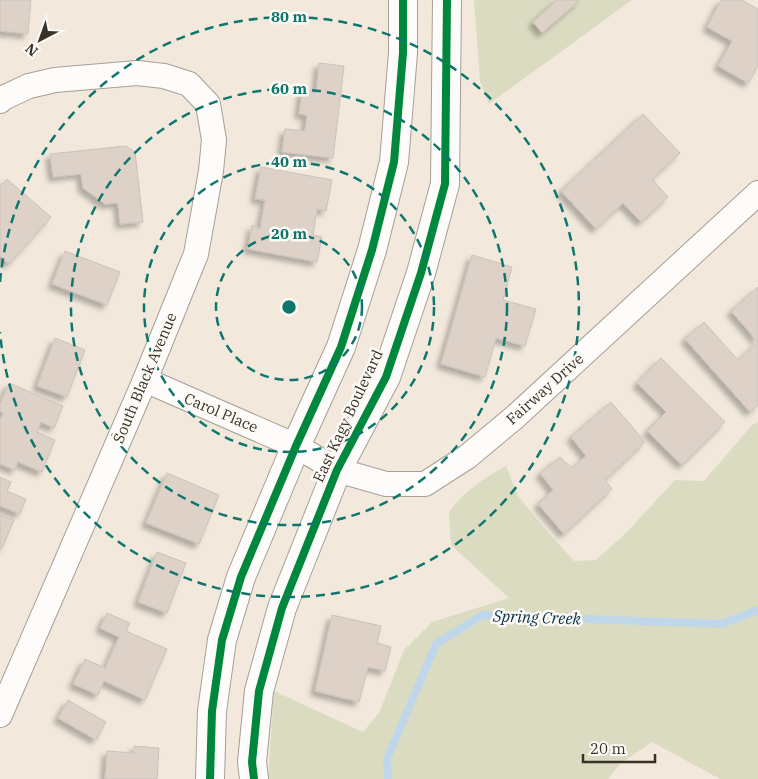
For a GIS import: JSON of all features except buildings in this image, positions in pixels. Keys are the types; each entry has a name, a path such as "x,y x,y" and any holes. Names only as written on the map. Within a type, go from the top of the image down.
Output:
{"main road":[{"path":"210,779 212,711 222,640 241,577 296,446 341,347 372,250 394,162 403,53 403,0"},
{"name":"East Kagy Boulevard","path":"254,779 252,762 259,691 282,608 336,470 386,377 421,273 445,184 447,0"}],"street":[{"name":"South Black Avenue","path":"0,101 29,86 55,80 137,73 164,76 189,84 208,104 214,140 211,171 196,254 145,380 0,715"},
{"name":"Fairway Drive","path":"296,446 336,470 386,484 424,484 467,457 514,417 758,192"},
{"name":"Carol Place","path":"145,380 296,446"}],"green space":[{"path":"474,0 632,0 489,104 480,81"},
{"path":"758,422 758,779 720,779 652,742 620,764 608,779 268,779 274,691 363,732 379,713 404,650 432,622 509,598 451,545 449,512 461,498 490,475 506,466 518,496 574,561 596,560 627,532 675,480 704,481 752,425"}],"waterway":[{"name":"Spring Creek","path":"388,779 387,759 436,644 482,615 721,624 758,610"}],"cycle path":[{"path":"210,779 212,711 222,640 241,577 296,446 341,347 372,250 394,162 403,53 403,0"},
{"path":"254,779 252,762 259,691 282,608 337,470 386,377 421,273 445,184 447,0"}]}
